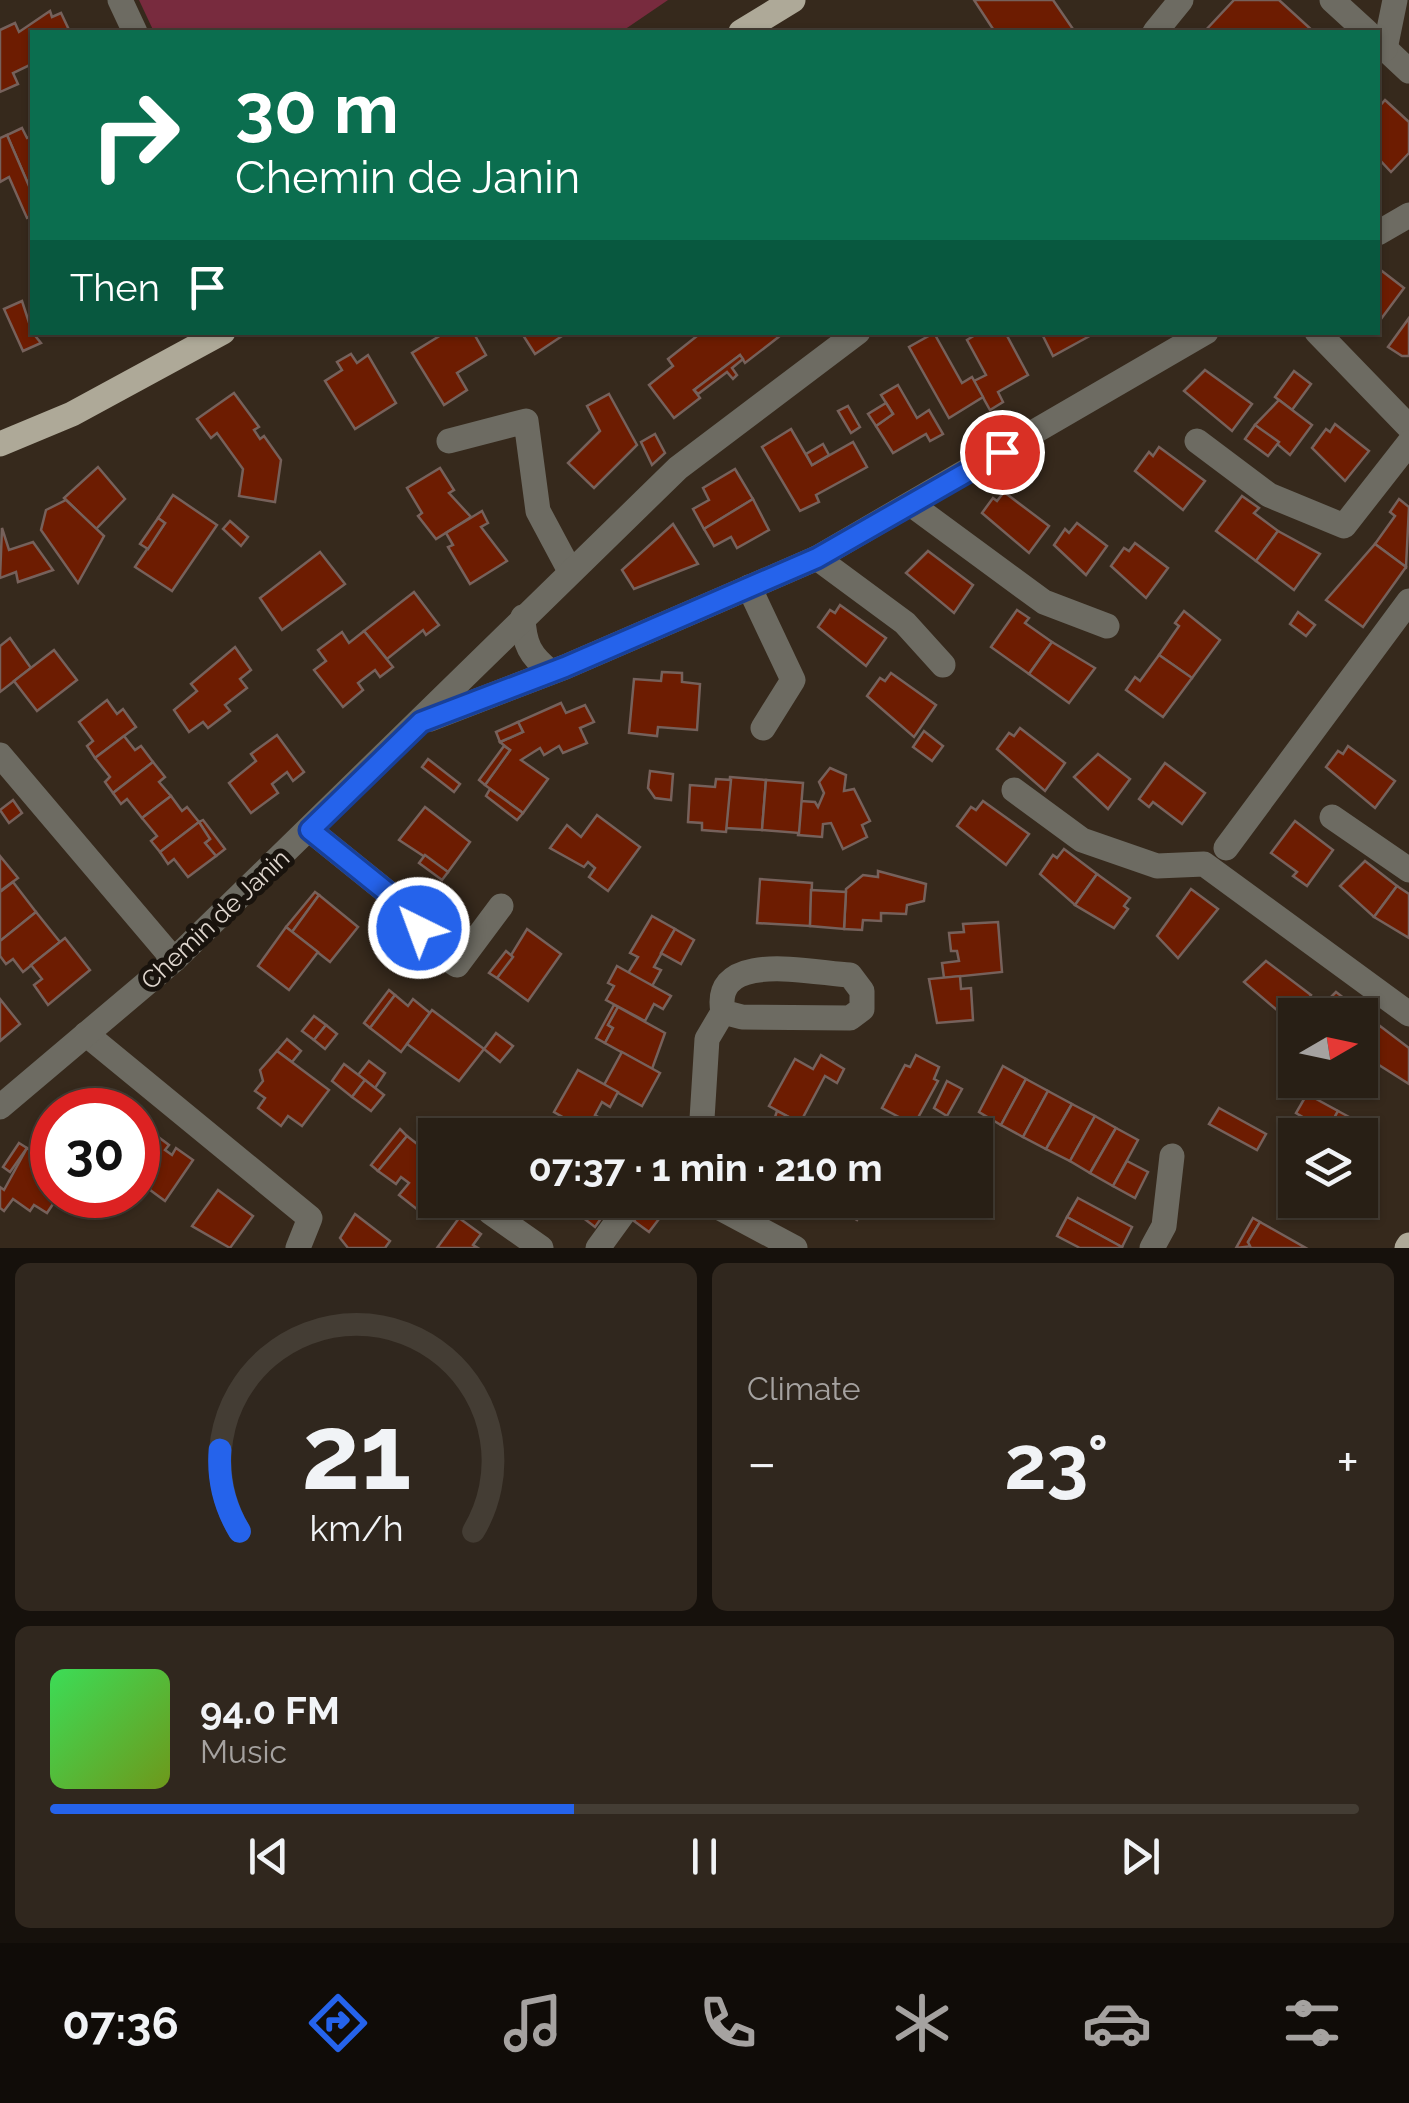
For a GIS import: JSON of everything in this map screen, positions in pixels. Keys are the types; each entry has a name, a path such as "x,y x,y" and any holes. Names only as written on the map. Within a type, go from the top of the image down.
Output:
{"main road":[{"path":"743,30 793,0"},
{"path":"0,444 72,414 218,335"}],"street":[{"path":"120,0 134,30"},
{"path":"1157,30 1182,0"},
{"path":"1332,0 1364,30"},
{"path":"1380,33 1396,0"},
{"path":"1380,45 1409,71"},
{"path":"1380,232 1409,215"},
{"name":"Chemin de Janin","path":"0,1107 174,960 678,468 854,335"},
{"name":"Chemin de Janin","path":"421,722 551,672 817,558 1201,335"},
{"path":"1321,335 1409,427"},
{"path":"450,441 526,421 538,511 570,571"},
{"path":"1197,441 1269,495 1344,526 1409,443"},
{"path":"912,505 1044,602 1107,626"},
{"path":"817,558 904,623 943,665"},
{"path":"750,587 793,680 763,728"},
{"path":"1226,848 1409,602"},
{"path":"523,617 524,639 532,657 551,672"},
{"path":"0,755 174,960"},
{"path":"1014,790 1082,840 1157,866 1204,864 1409,1014"},
{"path":"1332,816 1409,870"},
{"path":"310,830 408,909 430,947 457,965 501,906"},
{"path":"702,1118 707,1039 723,1012 720,997 727,979 743,970 850,974 862,991 862,1009 850,1018 742,1017 723,1012"},
{"path":"86,1034 310,1218 298,1248"},
{"path":"1152,1248 1164,1226 1172,1156"},
{"path":"498,1218 541,1248"},
{"path":"598,1248 620,1218"},
{"path":"738,1218 794,1248"}],"shaded area":[{"path":"139,0 668,0 624,30 153,30"}],"building":[{"path":"974,0 1053,0 1074,30 994,30"},
{"path":"1234,0 1279,0 1312,30 1206,30"},
{"path":"50,11 52,17 61,13 69,30 30,30 30,65 13,73 18,84 0,92 0,30 15,23 19,32"},
{"path":"1385,100 1409,122 1409,153 1391,172 1380,160 1380,106"},
{"path":"22,128 27,138 30,137 30,188 7,135"},
{"path":"7,135 30,188 27,218 9,177 0,182 0,138"},
{"path":"1380,270 1404,288 1380,320"},
{"path":"22,301 30,335 41,343 23,351 4,309"},
{"path":"1409,318 1409,356 1402,356 1388,347"},
{"path":"441,335 475,335 486,355 457,373 467,390 444,405 412,353"},
{"path":"523,335 564,335 535,354"},
{"path":"698,335 781,335 745,363 740,355 694,390 700,398 674,418 649,385 673,366 668,359"},
{"path":"935,335 962,383 972,377 983,397 949,418 909,347"},
{"path":"975,335 1007,335 1028,375 998,392 1003,402 990,410 974,381 986,375 967,340"},
{"path":"1042,335 1092,335 1053,356"},
{"path":"351,354 357,363 368,355 396,403 355,429 325,381 342,370 337,362"},
{"path":"740,355 743,359 732,368 737,375 733,379 727,372 698,394 694,390"},
{"path":"1205,370 1252,404 1232,431 1184,391"},
{"path":"1294,371 1311,384 1292,410 1275,397"},
{"path":"898,385 917,418 929,410 943,434 930,441 926,434 893,453 876,426 893,414 881,395"},
{"path":"234,393 259,427 254,430 260,439 264,436 281,460 275,502 239,496 243,469 217,433 211,438 197,419"},
{"path":"609,394 637,445 594,488 568,463 600,431 587,406"},
{"path":"1279,400 1312,425 1290,455 1255,425"},
{"path":"886,403 893,414 876,426 868,414"},
{"path":"848,406 860,427 851,433 838,411"},
{"path":"1335,424 1369,451 1345,481 1312,448 1326,429 1330,432"},
{"path":"1255,425 1279,442 1268,456 1245,439"},
{"path":"791,429 812,465 853,442 867,467 816,495 819,502 800,511 762,447"},
{"path":"655,434 665,453 652,465 641,442"},
{"path":"823,444 829,455 812,465 806,454"},
{"path":"1159,447 1205,481 1183,510 1135,471 1149,452 1153,456"},
{"path":"98,467 125,499 96,529 64,498"},
{"path":"440,468 454,490 449,493 471,517 436,539 418,516 422,513 407,488"},
{"path":"735,469 753,499 704,529 693,509 709,500 703,488"},
{"path":"1004,492 1049,526 1029,553 982,513 993,498 997,501"},
{"path":"173,495 217,525 172,591 135,567 165,523 158,518"},
{"path":"1242,496 1259,508 1254,513 1278,531 1256,561 1216,531"},
{"path":"753,499 769,530 737,548 731,537 714,546 704,529"},
{"path":"1399,499 1409,507 1406,567 1375,544 1395,516 1390,512"},
{"path":"66,500 104,536 78,583 41,530 46,510"},
{"path":"482,511 488,523 481,527 507,561 470,584 448,547 453,545 446,533"},
{"path":"158,518 165,523 148,549 140,544"},
{"path":"230,521 248,537 241,546 223,529"},
{"path":"1077,523 1107,546 1086,575 1054,545 1065,529 1069,533"},
{"path":"673,524 698,564 634,589 622,570"},
{"path":"2,528 9,550 33,542 53,570 18,582 16,572 0,578"},
{"path":"1278,531 1320,554 1294,590 1256,561"},
{"path":"1135,543 1168,568 1146,598 1111,566 1124,548 1129,551"},
{"path":"1375,544 1406,567 1363,627 1326,600"},
{"path":"928,551 973,585 954,613 906,573"},
{"path":"320,552 345,584 282,630 260,598"},
{"path":"414,592 439,625 426,635 423,630 387,659 364,631"},
{"path":"840,605 886,638 866,666 818,627 830,610 835,613"},
{"path":"1017,610 1029,618 1025,623 1052,642 1029,674 991,647"},
{"path":"1184,611 1220,640 1192,678 1159,655 1179,626 1175,623"},
{"path":"1298,612 1315,625 1306,636 1290,624"},
{"path":"364,631 393,667 380,677 375,670 358,683 363,690 343,707 314,670 326,661 318,650 342,632 349,643"},
{"path":"10,638 31,668 0,692 0,646"},
{"path":"1052,642 1095,668 1069,703 1029,674"},
{"path":"235,647 251,670 240,679 247,688 225,705 230,711 208,728 203,722 189,732 174,710 197,691 191,684"},
{"path":"54,650 77,680 37,711 14,681"},
{"path":"1159,655 1192,678 1163,717 1126,690 1135,677 1140,681"},
{"path":"662,672 682,673 682,682 700,684 697,730 658,727 657,736 629,733 634,679 661,681"},
{"path":"891,673 936,705 914,737 867,696 880,678 885,681"},
{"path":"107,700 117,714 123,709 136,727 95,758 87,746 93,741 79,722"},
{"path":"561,703 566,713 585,705 594,722 580,728 587,743 563,753 559,746 544,755 540,748 521,760 548,779 523,813 485,785 510,750 500,742 523,732 518,722"},
{"path":"518,722 523,732 500,742 496,732"},
{"path":"1020,728 1065,763 1045,791 997,749 1009,733 1014,736"},
{"path":"924,731 943,746 932,761 913,747"},
{"path":"277,735 304,772 293,781 287,772 272,784 278,793 251,813 229,783 256,761 251,754"},
{"path":"124,736 135,750 141,746 153,762 113,793 105,782 110,777 95,758"},
{"path":"504,746 510,750 485,785 479,780"},
{"path":"1348,746 1395,781 1375,808 1326,767 1338,751 1343,754"},
{"path":"1098,754 1130,779 1108,809 1074,777"},
{"path":"428,759 460,784 454,792 422,767"},
{"path":"153,762 165,777 159,782 171,796 142,818 127,799 121,804 113,793"},
{"path":"1165,763 1205,793 1182,824 1153,802 1149,807 1139,799"},
{"path":"830,768 846,775 844,791 854,789 870,821 862,825 867,837 843,849 831,823 823,824 822,837 798,835 801,801 815,802 818,807 824,793 819,782"},
{"path":"650,771 673,774 671,800 655,798 648,788"},
{"path":"730,777 766,780 762,830 726,828"},
{"path":"716,779 731,780 726,832 702,830 702,823 688,822 690,785 715,787"},
{"path":"766,780 803,783 799,833 762,830"},
{"path":"490,789 523,813 517,820 486,796"},
{"path":"171,796 182,811 187,807 199,822 160,852 151,841 157,836 142,818"},
{"path":"13,800 22,813 9,823 0,810"},
{"path":"983,801 1029,834 1006,865 957,826 971,807 976,810"},
{"path":"425,807 470,842 448,872 399,840"},
{"path":"597,815 640,847 608,891 589,877 595,868 588,862 584,867 550,848 567,825 581,837"},
{"path":"203,820 225,849 216,856 205,843 210,839 199,822"},
{"path":"1295,821 1333,850 1307,886 1293,876 1297,872 1271,853"},
{"path":"199,822 210,839 205,843 216,856 188,877 174,859 168,864 160,852"},
{"path":"1064,849 1097,874 1075,905 1040,874 1053,855 1057,858"},
{"path":"425,855 448,872 442,880 419,863"},
{"path":"0,856 18,878 0,891"},
{"path":"1365,861 1397,886 1374,917 1340,886"},
{"path":"878,871 926,884 924,901 907,905 906,914 881,913 881,921 863,920 862,930 844,929 846,889 863,875 878,877"},
{"path":"1097,874 1130,898 1124,906 1128,909 1114,928 1075,905"},
{"path":"760,879 812,883 810,926 757,923"},
{"path":"13,882 36,912 0,941 0,892"},
{"path":"1397,886 1409,894 1409,938 1374,917"},
{"path":"1191,889 1218,909 1178,958 1157,936"},
{"path":"811,890 846,892 844,929 810,926"},
{"path":"315,892 319,895 292,932 286,927"},
{"path":"319,895 358,927 330,962 292,932"},
{"path":"36,912 60,942 23,972 13,959 6,964 0,956 0,941"},
{"path":"652,916 675,929 654,967 661,970 652,986 628,973 638,957 630,953"},
{"path":"998,922 1002,972 944,978 942,963 959,961 957,951 951,951 949,933 964,932 963,924"},
{"path":"286,927 318,952 289,990 258,966"},
{"path":"527,929 561,954 528,1001 497,978"},
{"path":"675,929 694,940 681,964 661,953"},
{"path":"65,938 90,970 48,1005 34,985 42,979 31,965"},
{"path":"506,951 513,957 497,978 489,973"},
{"path":"1266,961 1311,995 1278,998 1278,1011 1244,982"},
{"path":"617,966 671,996 663,1009 654,1004 645,1021 606,1000 614,986 608,983"},
{"path":"960,976 961,989 971,988 973,1020 937,1023 929,979"},
{"path":"389,990 395,995 370,1028 364,1023"},
{"path":"395,995 408,1006 413,999 430,1013 401,1052 370,1028"},
{"path":"0,999 20,1024 0,1041"},
{"path":"614,1005 618,1007 608,1025 613,1028 605,1043 596,1038"},
{"path":"618,1007 665,1033 652,1069 605,1043 613,1028 608,1025"},
{"path":"432,1010 484,1049 459,1081 407,1044"},
{"path":"314,1016 326,1025 314,1040 302,1031"},
{"path":"326,1025 337,1034 325,1049 314,1040"},
{"path":"1380,1026 1409,1048 1409,1084 1378,1064"},
{"path":"496,1033 513,1046 500,1062 484,1049"},
{"path":"287,1039 301,1051 292,1062 277,1051"},
{"path":"277,1051 329,1090 302,1126 288,1116 281,1126 258,1108 265,1098 255,1091 263,1081 260,1070"},
{"path":"622,1052 660,1073 642,1106 604,1085"},
{"path":"821,1055 844,1069 837,1083 825,1076 803,1118 791,1118 769,1106 795,1059 813,1069"},
{"path":"916,1055 939,1067 934,1079 938,1081 918,1118 901,1118 882,1108 905,1065 910,1067"},
{"path":"369,1061 385,1073 375,1088 358,1075"},
{"path":"344,1064 365,1080 352,1097 332,1081"},
{"path":"1003,1066 1026,1079 1001,1125 979,1112"},
{"path":"578,1070 618,1092 610,1107 602,1102 595,1115 600,1118 564,1118 554,1112"},
{"path":"1026,1079 1048,1091 1023,1137 1001,1125"},
{"path":"365,1080 384,1095 371,1111 352,1097"},
{"path":"947,1081 962,1089 947,1116 934,1108"},
{"path":"1048,1091 1072,1104 1046,1149 1023,1137"},
{"path":"1305,1098 1314,1098 1338,1111 1334,1118 1304,1118 1296,1113"},
{"path":"1072,1104 1095,1116 1070,1161 1046,1149"},
{"path":"1219,1108 1266,1134 1257,1150 1209,1124"},
{"path":"1095,1116 1116,1128 1090,1173 1070,1161"},
{"path":"1116,1128 1138,1140 1113,1186 1090,1173"},
{"path":"400,1129 407,1136 378,1171 371,1165"},
{"path":"407,1136 418,1145 418,1210 399,1195 409,1183 401,1177 396,1184 378,1171"},
{"path":"160,1138 169,1145 165,1150 172,1155 176,1148 193,1160 165,1201 160,1197"},
{"path":"19,1143 27,1148 10,1172 3,1167"},
{"path":"27,1148 30,1211 13,1199 4,1211 0,1208 0,1187 4,1190"},
{"path":"1127,1161 1148,1172 1135,1198 1113,1186"},
{"path":"218,1190 253,1216 230,1248 192,1226"},
{"path":"1078,1198 1132,1227 1122,1247 1067,1217"},
{"path":"355,1214 390,1241 385,1248 348,1248 340,1238"},
{"path":"1067,1217 1122,1247 1080,1248 1057,1236"},
{"path":"459,1218 481,1234 473,1245 478,1248 437,1248"},
{"path":"583,1218 601,1218 595,1227"},
{"path":"636,1218 660,1218 649,1232 634,1221"},
{"path":"1253,1218 1260,1222 1248,1242 1253,1246 1236,1248"},
{"path":"1260,1222 1306,1248 1251,1248 1248,1242"}],"route":[{"path":"419,928 408,909 310,830 421,722 565,667 817,558 1002,452"}]}
